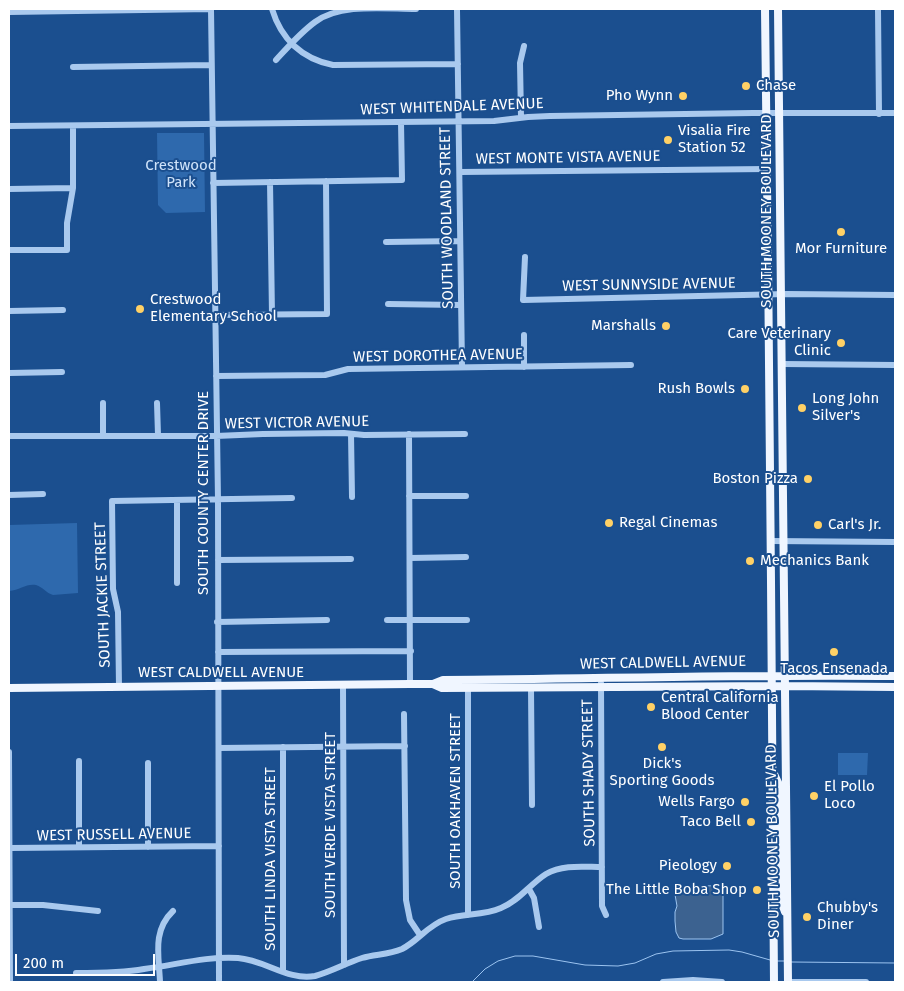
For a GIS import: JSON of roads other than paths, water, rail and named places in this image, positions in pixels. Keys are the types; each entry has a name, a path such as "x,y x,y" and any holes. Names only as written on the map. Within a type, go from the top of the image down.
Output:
{"main road":[{"name":"SOUTH MOONEY BOULEVARD","path":"765,9 768,169 774,982"},
{"name":"SOUTH MOONEY BOULEVARD","path":"778,9 788,982"},
{"name":"WEST CALDWELL AVENUE","path":"9,688 343,686 433,684 443,680 601,679 785,674 895,676"},
{"path":"468,688 469,684 507,683 518,680"},
{"name":"WEST CALDWELL AVENUE","path":"433,684 442,688 895,687"},
{"path":"773,772 779,784 780,838 786,843"},
{"path":"774,843 780,848 781,902 787,917"}],"street":[{"path":"9,12 210,9"},
{"name":"SOUTH COUNTY CENTER DRIVE","path":"210,9 218,500 220,980"},
{"path":"272,9 279,28 291,44 308,57 334,65 458,64"},
{"path":"276,60 314,22 339,11 416,9"},
{"name":"SOUTH WOODLAND STREET","path":"457,9 462,367"},
{"path":"878,9 879,114"},
{"path":"521,117 520,62 524,46"},
{"path":"73,67 211,66"},
{"name":"WEST WHITENDALE AVENUE","path":"9,126 494,121 521,117 767,113 895,114"},
{"path":"213,183 402,180 401,122"},
{"path":"9,250 67,250 67,223 73,188 73,126"},
{"name":"WEST MONTE VISTA AVENUE","path":"460,172 768,169"},
{"path":"270,182 272,315"},
{"path":"215,315 327,314 326,182"},
{"path":"9,189 73,188"},
{"path":"386,242 460,241"},
{"name":"WEST SUNNYSIDE AVENUE","path":"525,256 523,300 780,294 895,295"},
{"path":"388,304 460,305"},
{"path":"9,311 63,310"},
{"path":"524,335 524,367"},
{"path":"782,364 895,365"},
{"name":"WEST DOROTHEA AVENUE","path":"216,376 326,375 348,369 631,365"},
{"path":"9,373 62,372"},
{"path":"103,403 103,435"},
{"path":"157,403 158,435"},
{"path":"351,434 352,497"},
{"path":"408,434 410,684"},
{"name":"WEST VICTOR AVENUE","path":"9,436 465,434"},
{"path":"9,495 44,494"},
{"path":"409,496 466,496"},
{"path":"177,583 177,501 292,498"},
{"name":"SOUTH JACKIE STREET","path":"119,687 118,612 113,589 112,501 177,501"},
{"path":"771,540 895,542"},
{"path":"410,558 466,557"},
{"path":"218,560 351,559"},
{"path":"218,622 327,620"},
{"path":"387,620 467,620"},
{"path":"218,652 411,651"},
{"name":"SOUTH SHADY STREET","path":"601,679 602,906 606,916"},
{"name":"SOUTH VERDE VISTA STREET","path":"343,686 344,965"},
{"name":"SOUTH OAKHAVEN STREET","path":"468,688 468,915"},
{"path":"531,688 532,805"},
{"path":"404,714 406,900 410,920 420,935"},
{"path":"219,748 404,746"},
{"name":"SOUTH LINDA VISTA STREET","path":"283,747 283,972"},
{"path":"9,752 10,982"},
{"path":"79,761 80,847"},
{"path":"148,763 148,846"},
{"name":"WEST RUSSELL AVENUE","path":"10,848 219,846"},
{"path":"76,973 112,972 198,959 220,958 244,959 283,972 302,976 322,974 360,958 382,956 396,951 412,943 431,926 444,919 499,909 511,904 545,875 560,869 602,867"},
{"path":"529,888 534,898 539,926"},
{"path":"9,905 51,905 98,911"},
{"path":"160,982 158,942 161,927 173,911"},
{"path":"663,982 699,980 722,982"},
{"path":"788,982 866,982"}],"waterway":[{"path":"472,982 485,969 498,961 515,956 533,956 585,965 618,966 635,963 656,954 673,951 729,950 770,960"},
{"path":"776,961 785,961"},
{"path":"791,962 895,963"}],"place":[{"name":"Chase","path":"746,86"},
{"name":"Pho Wynn","path":"683,96"},
{"name":"Visalia Fire Station 52","path":"668,140"},
{"name":"Mor Furniture","path":"841,232"},
{"name":"Crestwood Elementary School","path":"140,309"},
{"name":"Marshalls","path":"666,326"},
{"name":"Care Veterinary Clinic","path":"841,343"},
{"name":"Rush Bowls","path":"745,389"},
{"name":"Long John Silver's","path":"802,408"},
{"name":"Boston Pizza","path":"808,479"},
{"name":"Regal Cinemas","path":"609,523"},
{"name":"Carl's Jr.","path":"818,525"},
{"name":"Mechanics Bank","path":"750,561"},
{"name":"Tacos Ensenada","path":"834,652"},
{"name":"Central California Blood Center","path":"651,707"},
{"name":"Dick's Sporting Goods","path":"662,747"},
{"name":"El Pollo Loco","path":"814,796"},
{"name":"Wells Fargo","path":"745,802"},
{"name":"Taco Bell","path":"751,822"},
{"name":"Pieology","path":"727,866"},
{"name":"The Little Boba Shop","path":"757,890"},
{"name":"Chubby's Diner","path":"807,917"}],"park label":[{"name":"Crestwood Park","path":"181,174"}]}
